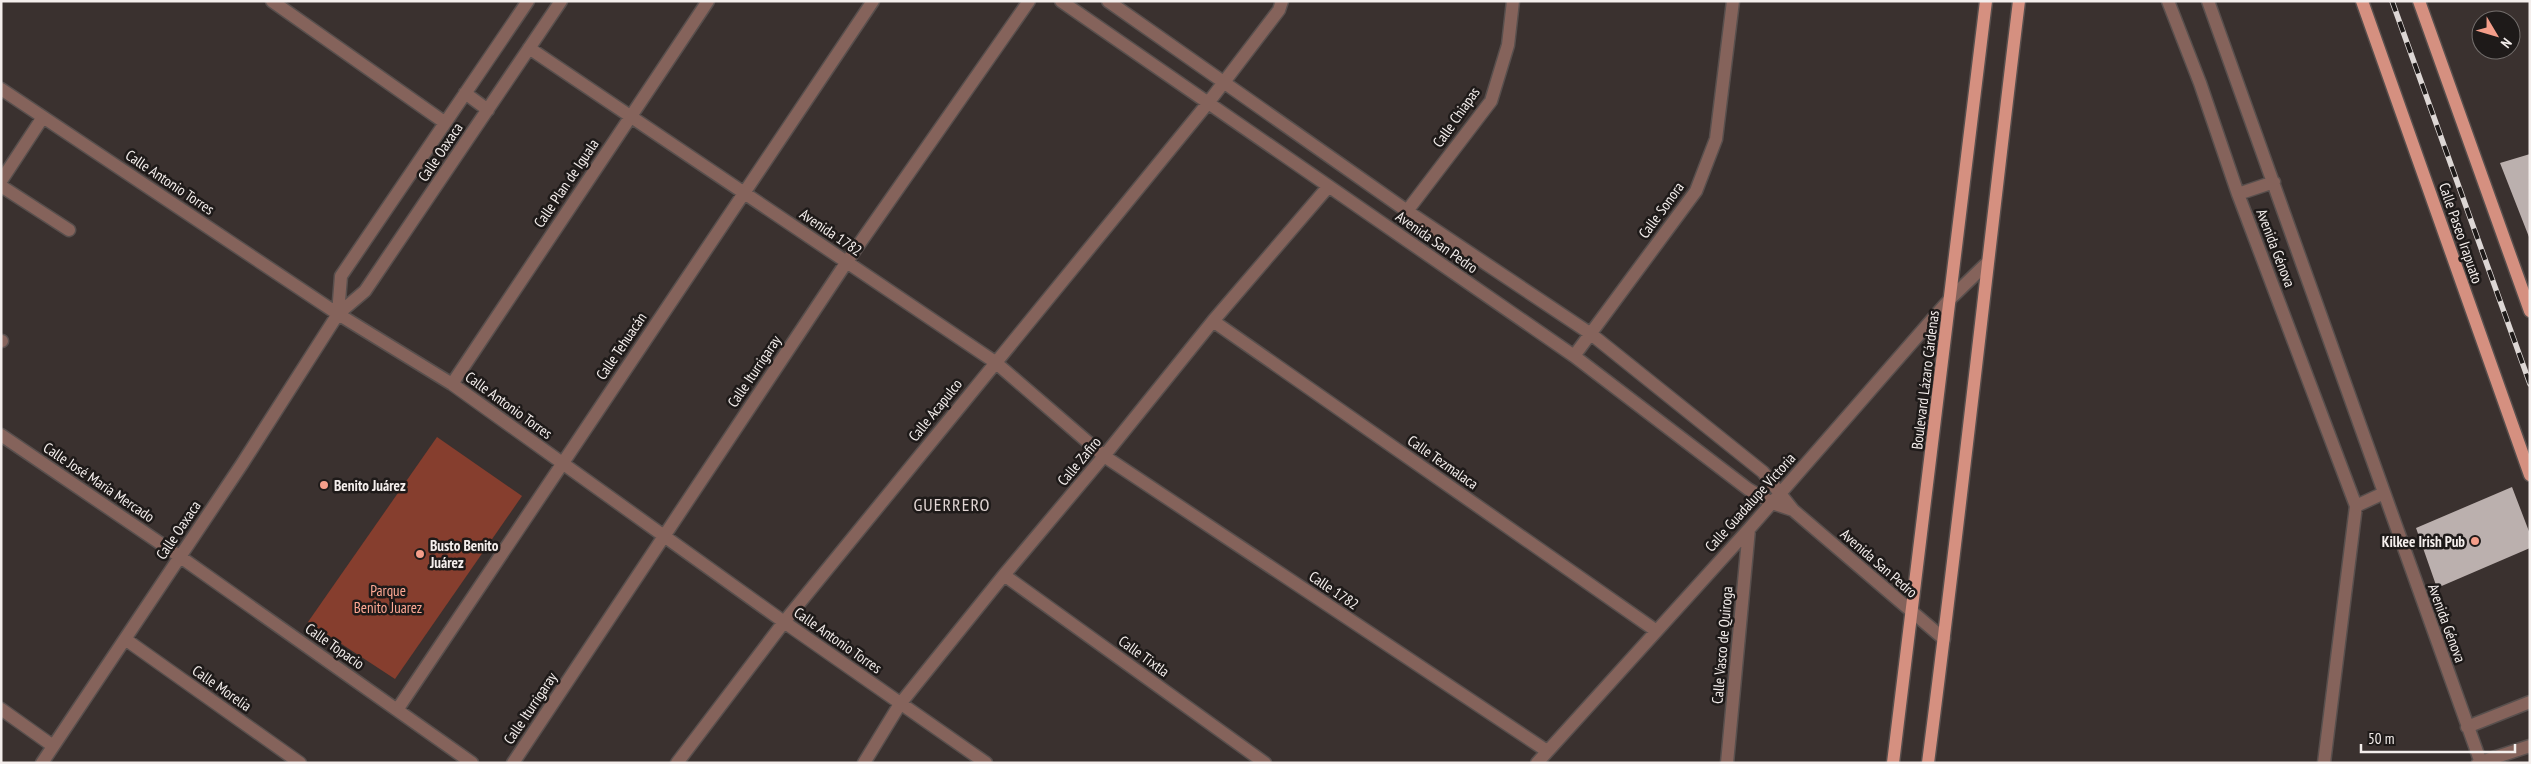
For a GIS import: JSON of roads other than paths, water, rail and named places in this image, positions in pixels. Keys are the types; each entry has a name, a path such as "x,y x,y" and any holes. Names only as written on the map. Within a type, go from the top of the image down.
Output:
{"main road":[{"name":"Boulevard Lázaro Cárdenas","path":"1893,763 1986,1"},
{"path":"1928,763 1967,455 1986,264 2019,1"},
{"name":"Calle Paseo Irapuato","path":"2362,1 2530,476"},
{"path":"2419,1 2530,311"}],"street":[{"path":"272,1 444,122"},
{"name":"Calle Oaxaca","path":"338,314 342,276 444,122 528,1"},
{"name":"Calle Oaxaca","path":"42,763 242,464 338,314 365,291 561,1"},
{"name":"Calle Plan de Iguala","path":"452,384 708,1"},
{"name":"Calle Tehuacán","path":"397,710 873,1"},
{"name":"Calle Iturrigaray","path":"513,763 846,262 1029,1"},
{"name":"Avenida San Pedro","path":"1061,1 1574,356 1748,489 1772,503 1793,510"},
{"name":"Avenida San Pedro","path":"1108,1 1407,211 1591,334 1763,472 1793,510 1912,614 1944,639"},
{"name":"Calle Acapulco","path":"677,763 784,622 1208,103 1278,10 1282,1"},
{"name":"Calle Chiapas","path":"1407,211 1491,101 1508,45 1513,1"},
{"name":"Calle Sonora","path":"1574,356 1696,190 1716,139 1733,1"},
{"name":"Avenida Génova","path":"2168,1 2238,194 2356,506 2324,763"},
{"name":"Avenida Génova","path":"2208,1 2480,762"},
{"name":"Avenida 1782","path":"529,48 995,362 1104,456"},
{"name":"Calle Antonio Torres","path":"1,89 338,314 452,384 784,622 986,763"},
{"path":"465,93 488,110"},
{"path":"1,181 43,117"},
{"path":"2238,194 2274,182"},
{"path":"1,186 69,230"},
{"name":"Calle Zafiro","path":"864,763 900,704 1213,321 1328,187"},
{"name":"Calle Guadalupe Victoria","path":"1537,763 1655,630 1772,503 1950,299 1986,264"},
{"name":"Calle Tezmalaca","path":"1213,321 1655,630"},
{"name":"Calle José María Mercado","path":"1,435 180,556"},
{"name":"Calle 1782","path":"1104,456 1547,751"},
{"path":"2356,506 2384,493"},
{"name":"Calle Vasco de Quiroga","path":"1727,763 1748,529"},
{"name":"Calle Topacio","path":"180,556 472,763"},
{"name":"Calle Tixtla","path":"1004,575 1265,763"},
{"name":"Calle Morelia","path":"125,639 300,763"},
{"path":"2467,727 2530,702"},
{"path":"1,709 53,746"},
{"path":"2480,762 2530,746"}],"railway":[{"path":"2392,1 2530,384"}],"place":[{"name":"Benito Juárez","path":"324,485"},
{"name":"Kilkee Irish Pub","path":"2475,541"},
{"name":"Busto Benito Juárez","path":"420,554"}],"district":[{"name":"GUERRERO","path":"952,504"}],"park label":[{"name":"Parque Benito Juarez","path":"388,598"}]}
